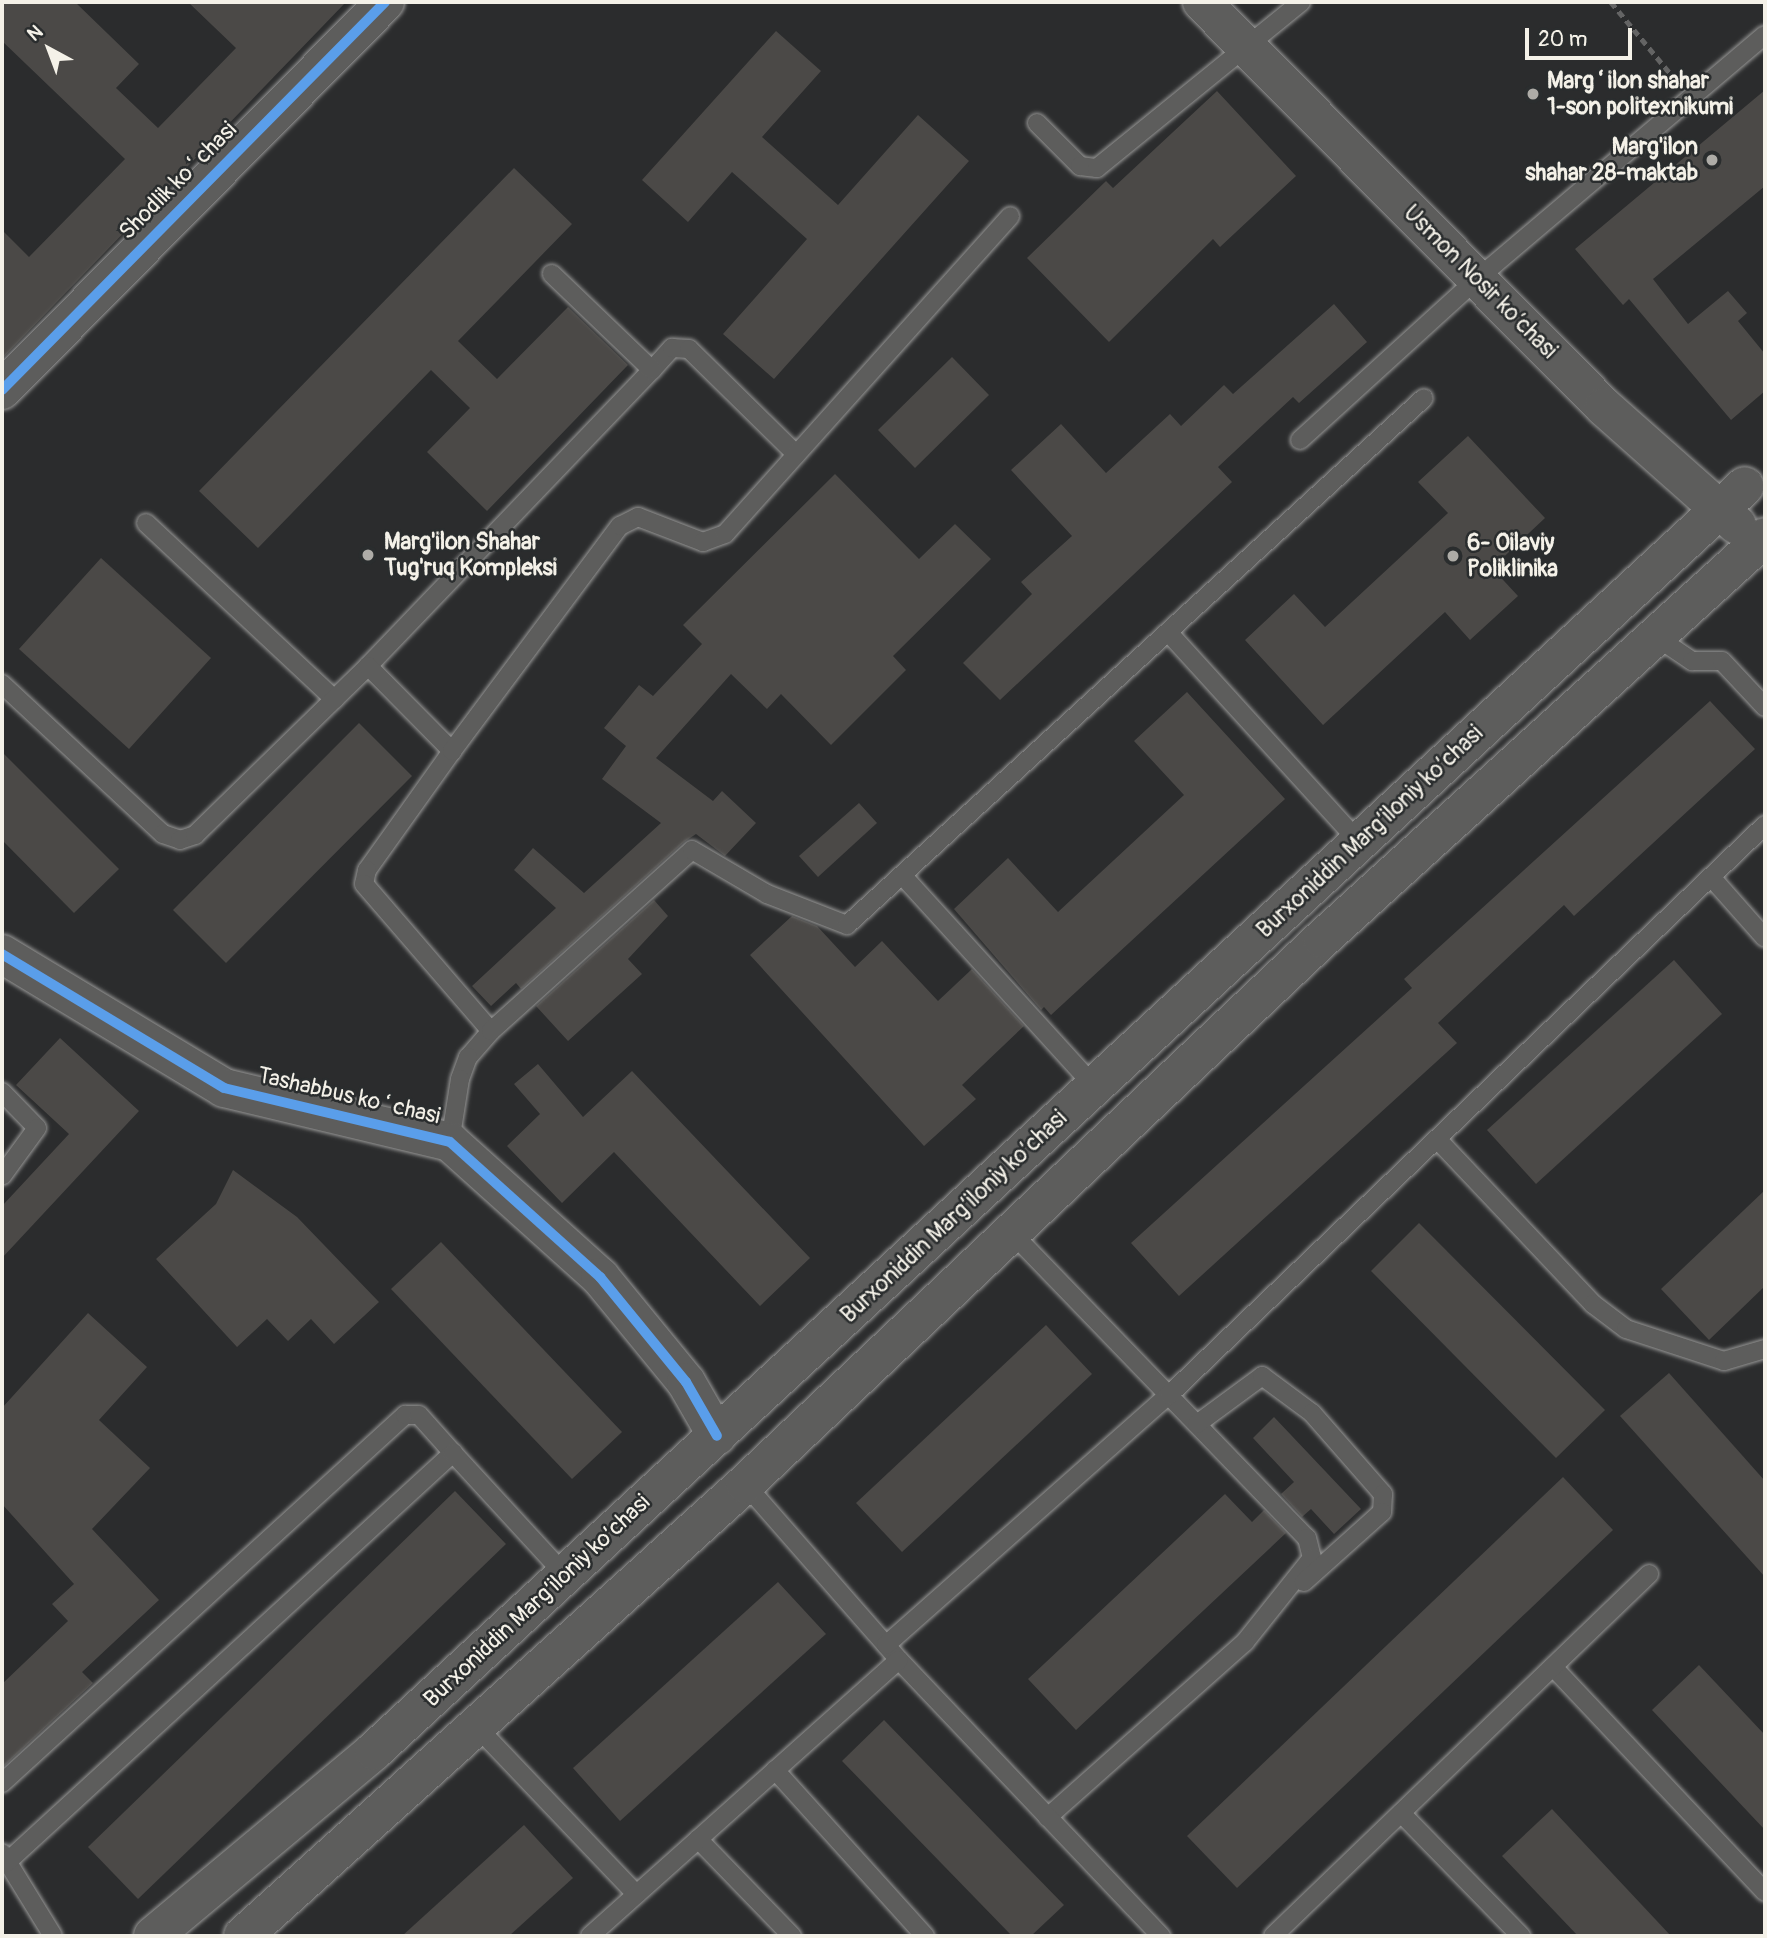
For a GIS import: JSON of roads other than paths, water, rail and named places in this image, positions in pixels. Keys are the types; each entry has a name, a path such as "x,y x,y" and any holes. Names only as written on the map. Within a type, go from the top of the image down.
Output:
{"main road":[{"name":"Shodlik koʻchasi","path":"2,390 385,2"},
{"name":"Usmon Nosir ko‘chasi","path":"1202,2 1604,407 1743,501 1762,546"},
{"name":"Burxoniddin Marg’iloniy ko’chasi","path":"153,1936 374,1751 1359,842 1743,501"},
{"name":"Burxoniddin Marg’iloniy ko’chasi","path":"243,1936 745,1485 1012,1233 1655,636 1762,546"},
{"name":"Tashabbus koʻchasi","path":"2,954 224,1088 450,1142 600,1277 686,1382 745,1485"}],"lane":[{"path":"1037,123 1080,166 1097,168 1301,2"},
{"path":"1300,440 1478,279 1765,35"},
{"path":"491,1031 364,884 367,870 620,526 638,517 712,541 725,534 1010,216"},
{"path":"552,274 652,370"},
{"path":"2,684 163,834 180,840 195,835 368,666 673,348 689,349 796,454"},
{"path":"450,1142 460,1079 468,1057 491,1031 692,850 767,894 811,907 839,925 847,925 1424,398"},
{"path":"146,523 334,699"},
{"path":"1168,632 1359,842"},
{"path":"1655,636 1692,662 1722,661 1765,707"},
{"path":"368,666 452,751"},
{"path":"886,1645 1169,1395 1765,825"},
{"path":"902,875 1094,1087"},
{"path":"1711,877 1765,938"},
{"path":"2,1092 37,1128 2,1176"},
{"path":"1438,1140 1592,1304 1626,1329 1724,1360 1765,1349"},
{"path":"1012,1233 1307,1538 1312,1558 1286,1597"},
{"path":"1048,1817 1245,1642 1286,1597 1382,1512 1382,1494 1312,1413 1262,1376 1197,1424"},
{"path":"2,1783 405,1415 419,1415 565,1575"},
{"path":"53,1936 4,1858 453,1453"},
{"path":"745,1485 886,1645 1161,1936"},
{"path":"1273,1936 1649,1574"},
{"path":"590,1936 900,1660"},
{"path":"1553,1667 1765,1892"},
{"path":"477,1727 636,1895"},
{"path":"775,1770 925,1936"},
{"path":"1401,1813 1521,1936"},
{"path":"698,1839 792,1936"}],"place":[{"name":"Margʻilon shahar 1-son politexnikumi","path":"1533,94"},
{"name":"Marg'ilon shahar 28-maktab","path":"1712,160"},
{"name":"Marg'ilon Shahar Tug'ruq Kompleksi","path":"368,555"},
{"name":"6- Oilaviy Poliklinika","path":"1453,556"}]}
